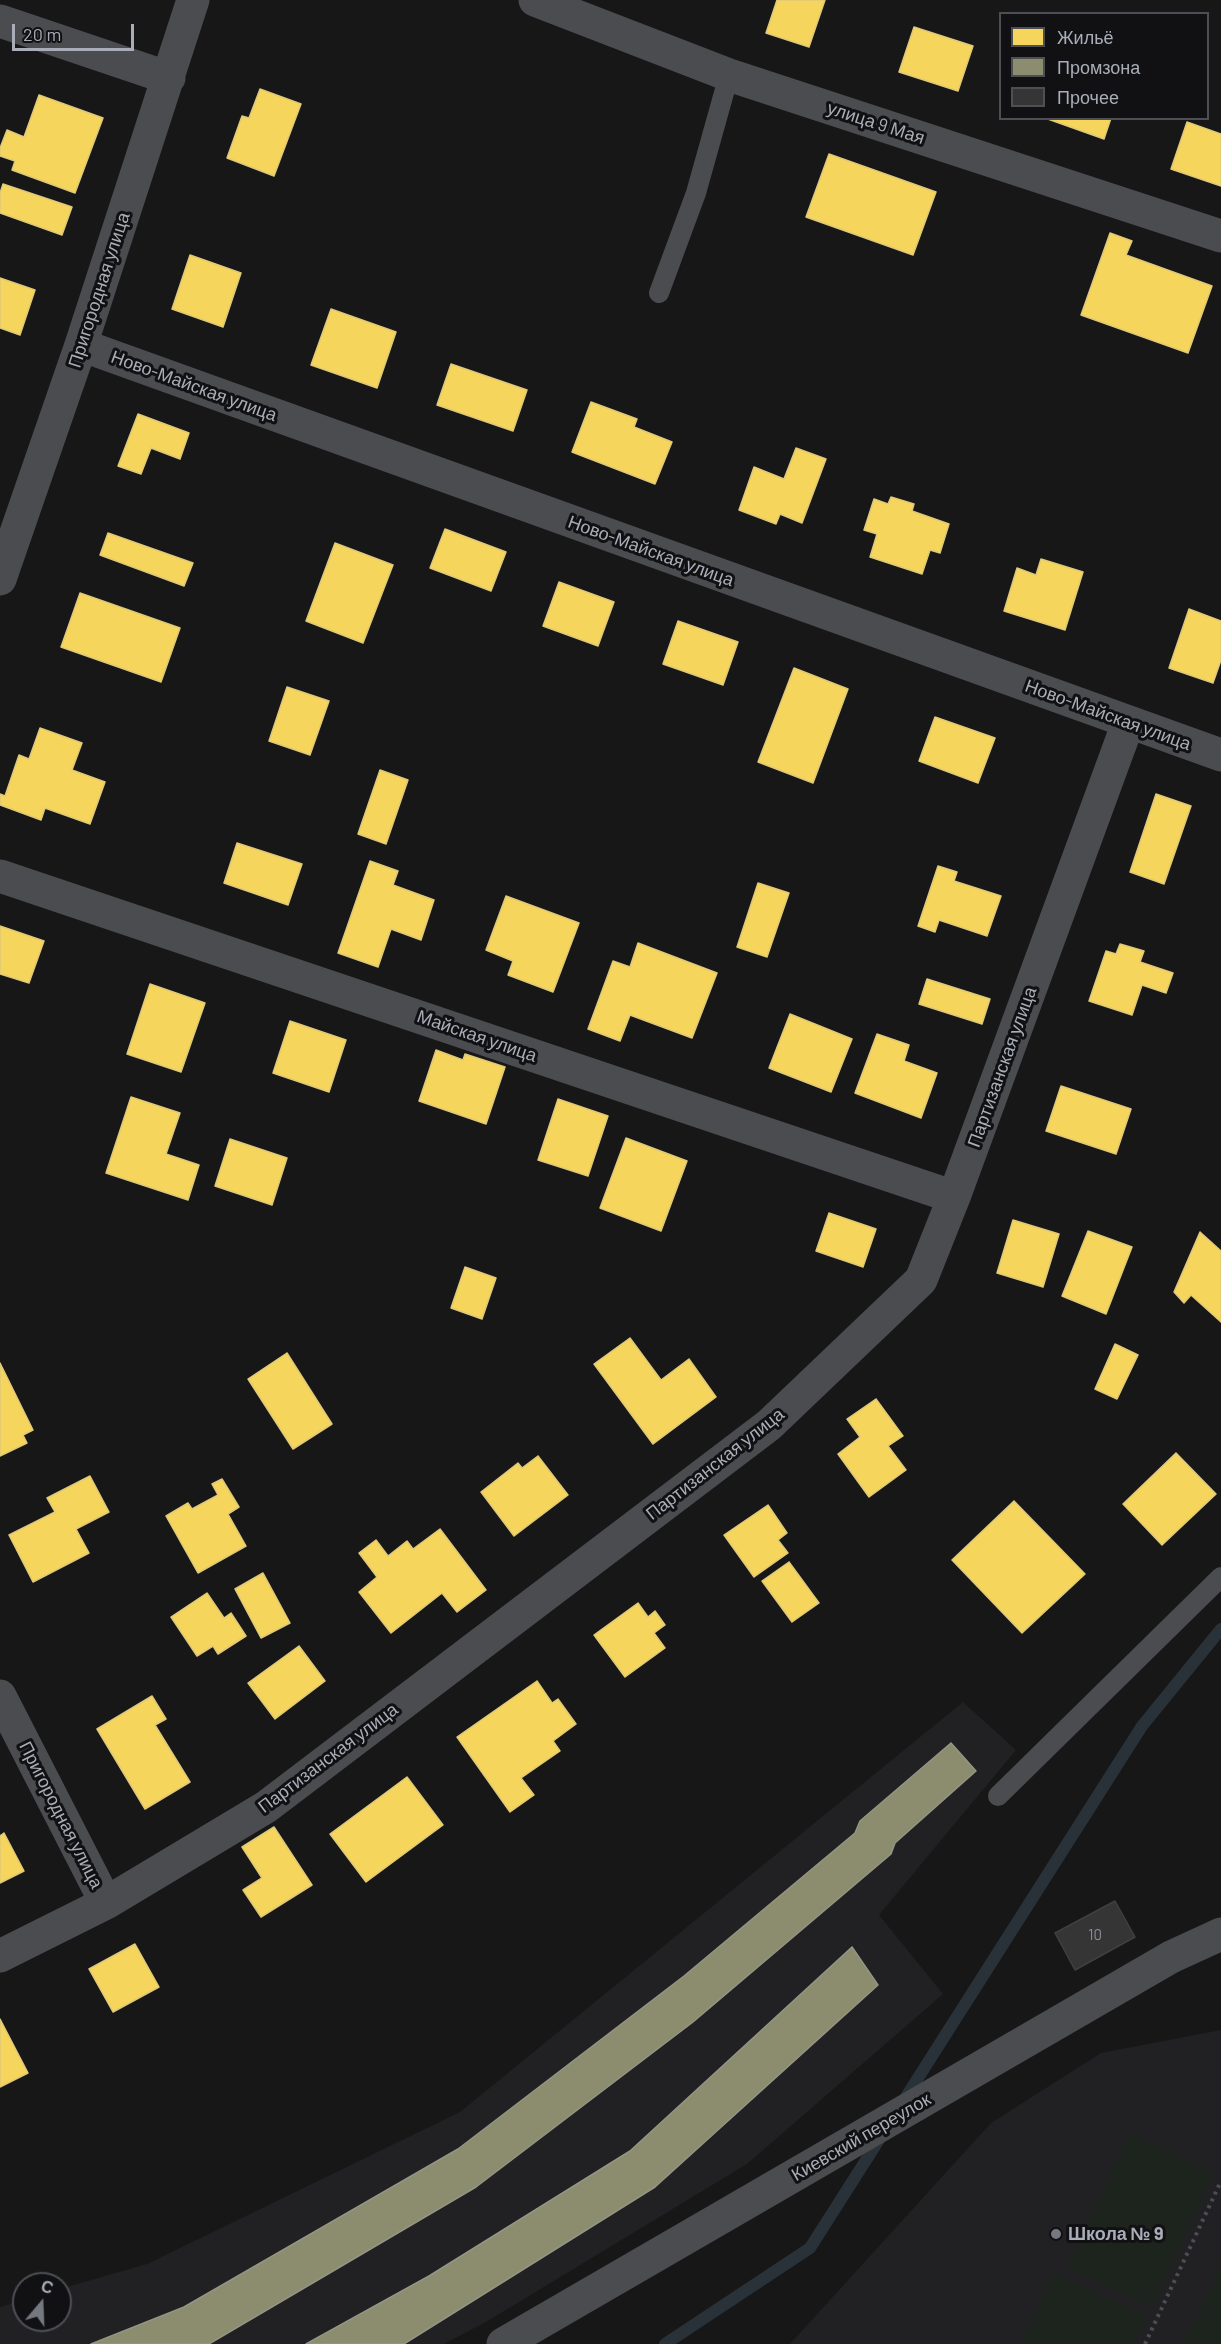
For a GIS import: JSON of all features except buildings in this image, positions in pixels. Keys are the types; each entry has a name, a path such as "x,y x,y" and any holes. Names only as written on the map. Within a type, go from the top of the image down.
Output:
{"street":[{"name":"Пригородная улица","path":"0,579 81,345 193,0"},
{"name":"улица 9 Мая","path":"535,0 729,75 1221,236"},
{"path":"0,21 169,78"},
{"name":"Ново-Майская улица","path":"81,345 1221,755"},
{"name":"Партизанская улица","path":"0,1956 106,1903 266,1807 769,1425 921,1280 954,1197 1128,723"},
{"name":"Майская улица","path":"0,876 954,1197"},
{"name":"Пригородная улица","path":"0,1696 106,1903"},
{"name":"Киевский переулок","path":"503,2344 1171,1957 1221,1934"}],"lane":[{"path":"659,293 696,193 729,75"},
{"path":"998,1796 1221,1577"}],"path":[{"path":"1145,2344 1221,2181"}],"shaded area":[{"path":"963,1702 1016,1750 879,1915 943,1994 747,2164 486,2322 444,2344 0,2344 0,2307 12,2304 12,2332 72,2332 72,2286 147,2264 460,2112"},
{"name":"Школа № 9","path":"1221,2030 1221,2344 790,2344 991,2123 1101,2053"},
{"path":"1129,2134 1214,2173 1152,2307 1067,2267"},
{"path":"1221,2266 1221,2344 1184,2344"},
{"path":"1054,2273 1147,2316 1134,2344 1021,2344"}],"waterway":[{"path":"904,2100 1142,1726 1221,1629"},
{"path":"665,2344 810,2248 882,2135"}],"place":[{"name":"Школа № 9","path":"1056,2234"}]}
